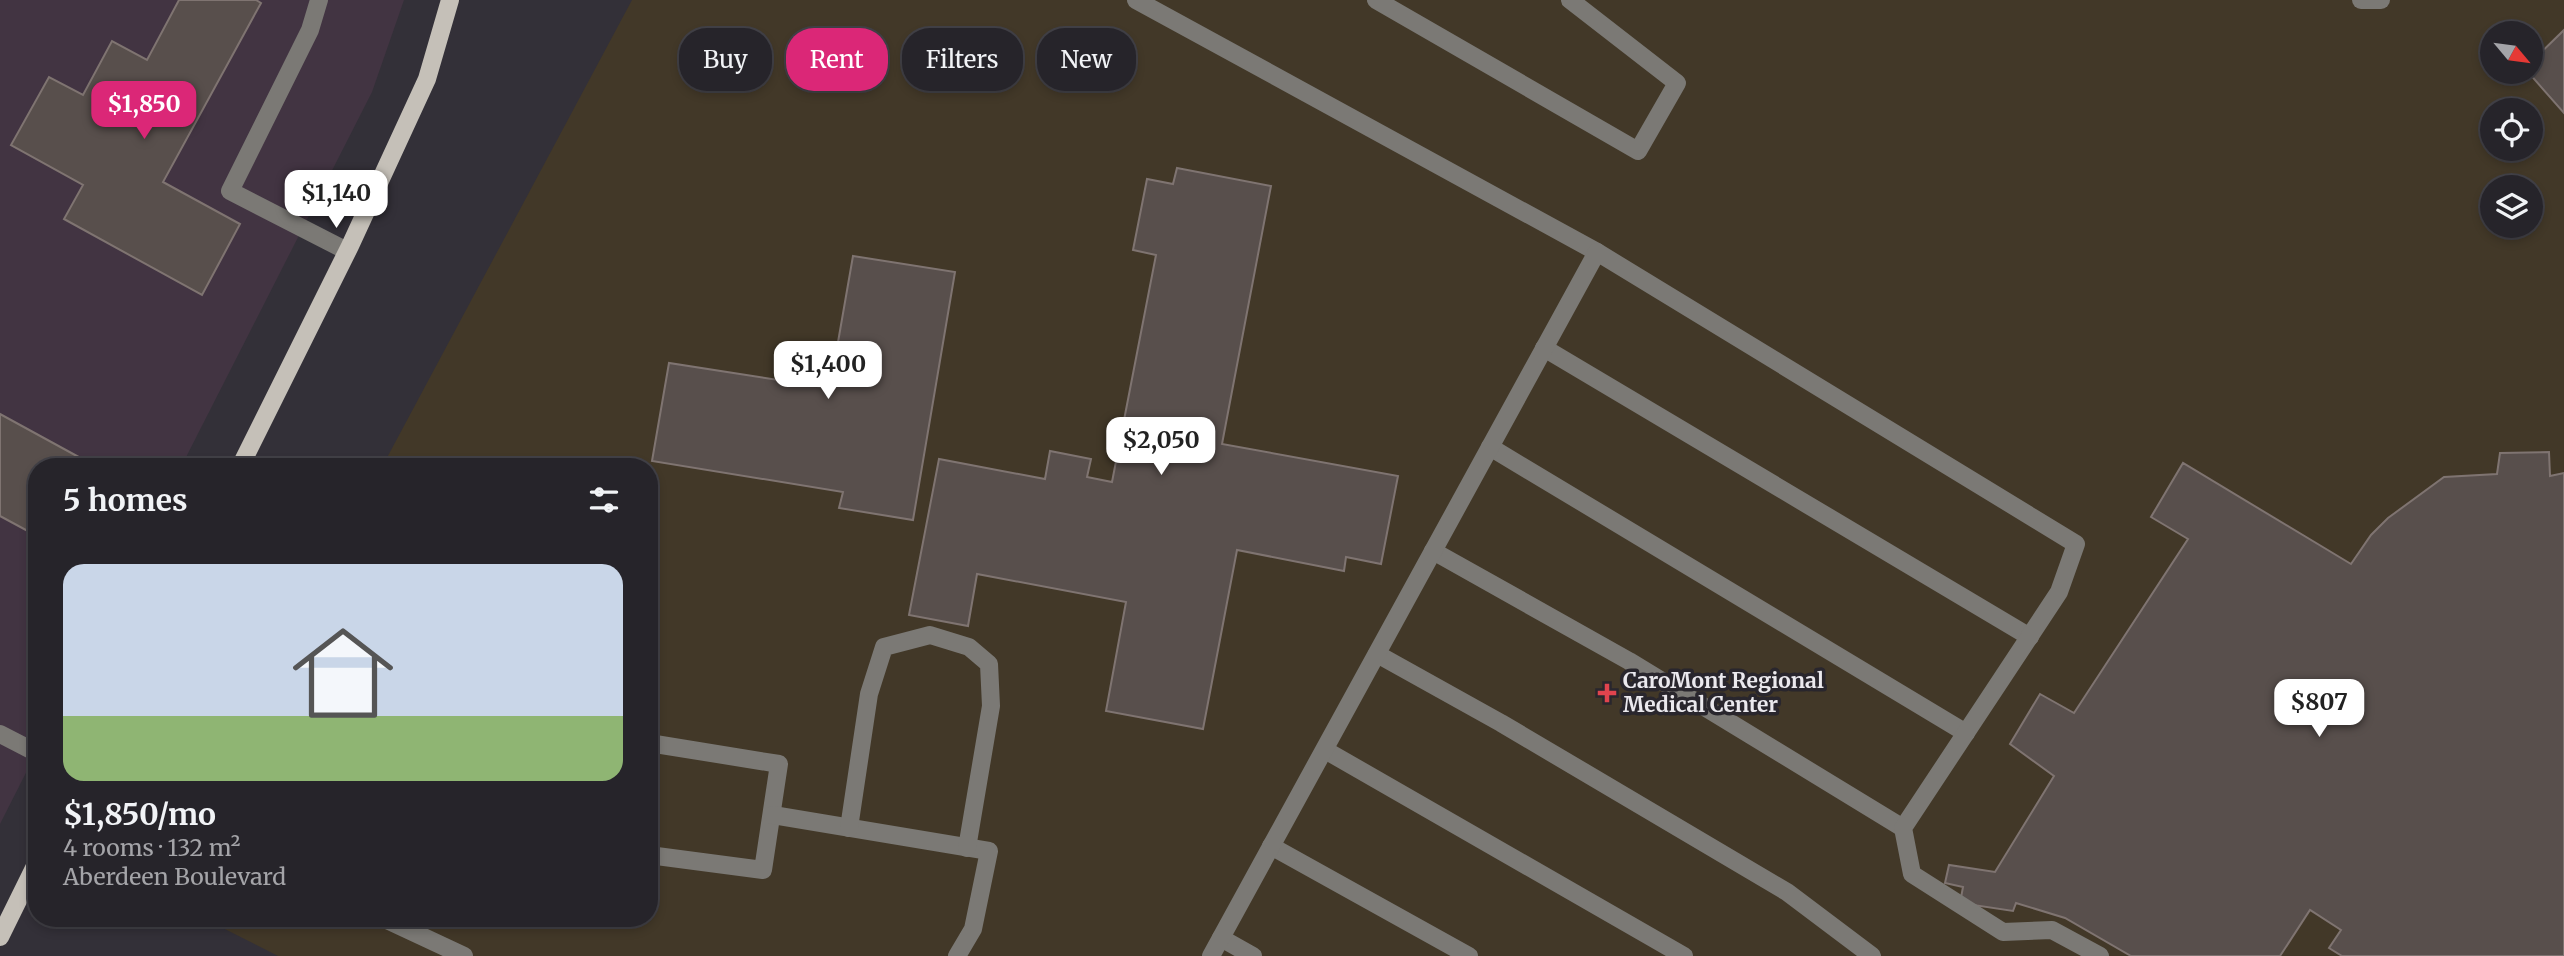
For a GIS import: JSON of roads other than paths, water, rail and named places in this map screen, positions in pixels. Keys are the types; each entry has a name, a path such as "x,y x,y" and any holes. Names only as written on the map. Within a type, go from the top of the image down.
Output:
{"main road":[{"path":"244,458 347,251 427,79 450,0"},
{"path":"0,937 28,880"}],"street":[{"path":"319,0 310,30 230,191 347,251"},
{"path":"1136,0 1597,252 2076,544 2059,593 1903,828 1912,874 2003,932 2052,930 2100,956"},
{"path":"1376,0 1638,151 1677,83 1570,0"},
{"path":"2361,0 2381,0"},
{"path":"1211,956 1597,252"},
{"path":"1544,348 2030,637"},
{"path":"1490,447 1966,733"},
{"path":"1433,551 1629,661 1903,828"},
{"path":"849,828 869,694 884,647 930,635 969,647 989,664 991,706 967,848"},
{"path":"1377,654 1501,723 1787,892 1872,956"},
{"path":"0,734 28,748"},
{"path":"658,744 779,764 763,870 658,856"},
{"path":"1325,750 1684,956"},
{"path":"773,815 989,852 973,929 957,956"},
{"path":"1271,846 1469,956"},
{"path":"402,927 464,956"},
{"path":"1221,938 1252,956"}],"place":[{"name":"CaroMont Regional Medical Center","path":"1607,693"}]}
